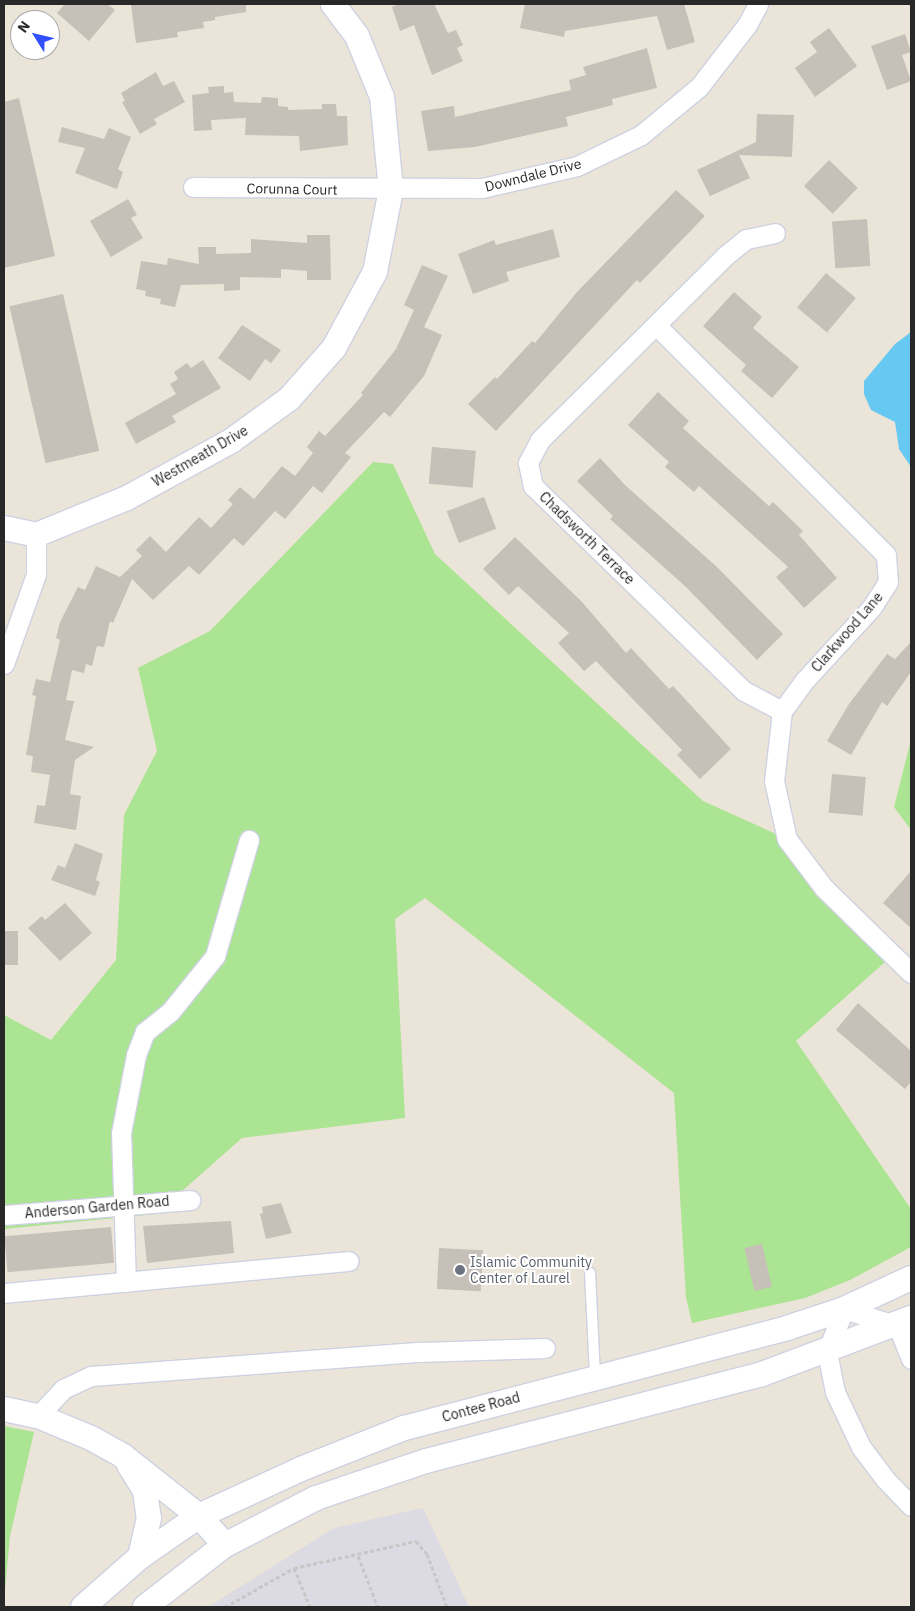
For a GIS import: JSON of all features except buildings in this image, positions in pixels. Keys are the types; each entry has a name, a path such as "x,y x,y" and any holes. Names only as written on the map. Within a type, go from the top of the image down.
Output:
{"street":[{"name":"Westmeath Drive","path":"36,535 127,498 231,440 289,399 334,348 375,272 391,190 382,98 357,36 333,4"},
{"name":"Downdale Drive","path":"391,190 482,188 577,166 641,135 699,86 747,25 758,4"},
{"name":"Corunna Court","path":"193,187 391,190"},
{"name":"Chadsworth Terrace","path":"775,233 746,239 725,256 540,440 528,463 533,486 744,691 782,712"},
{"name":"Clarkwood Lane","path":"656,326 886,555 888,582 872,607 804,681 782,712 774,781 787,839 824,888 911,973"},
{"path":"4,528 36,535 36,574 4,664"},
{"path":"126,1282 121,1133 136,1055 145,1032 170,1012 216,956 249,840"},
{"name":"Anderson Garden Road","path":"4,1215 190,1200"},
{"path":"4,1294 349,1262"},
{"name":"Contee Road","path":"83,1607 140,1558 199,1516 404,1428 787,1328 844,1308 911,1278"},
{"path":"904,1322 844,1308 827,1352 835,1392 861,1447 885,1479 911,1506"},
{"path":"145,1607 225,1545 316,1498 426,1461 762,1374 827,1352 904,1322"},
{"path":"904,1322 911,1359"},
{"path":"38,1416 63,1389 91,1376 420,1352 545,1348"},
{"path":"4,1409 38,1416 91,1438 123,1456 199,1516 225,1545"},
{"path":"123,1456 145,1491 149,1518 140,1558"}],"lane":[{"path":"590,1273 595,1377"}],"path":[{"path":"225,1607 294,1568 358,1556 416,1541 427,1554 447,1607"},
{"path":"358,1556 378,1607"},
{"path":"294,1568 310,1607"}],"shaded area":[{"path":"423,1508 469,1607 208,1607 334,1528"}],"green space":[{"path":"373,462 393,464 435,554 703,801 787,839 893,955 796,1041 911,1209 911,1247 850,1280 805,1298 692,1323 686,1297 674,1093 425,898 395,919 405,1118 242,1138 156,1214 4,1229 4,1015 51,1040 116,960 124,815 157,751 138,668 210,631"},
{"path":"911,740 911,830 894,807"},
{"path":"4,1426 34,1432 10,1536 4,1601"}],"water":[{"path":"911,332 911,467 899,449 895,422 871,410 864,394 864,381 895,344"}],"place":[{"name":"Islamic Community Center of Laurel","path":"460,1270"}]}
